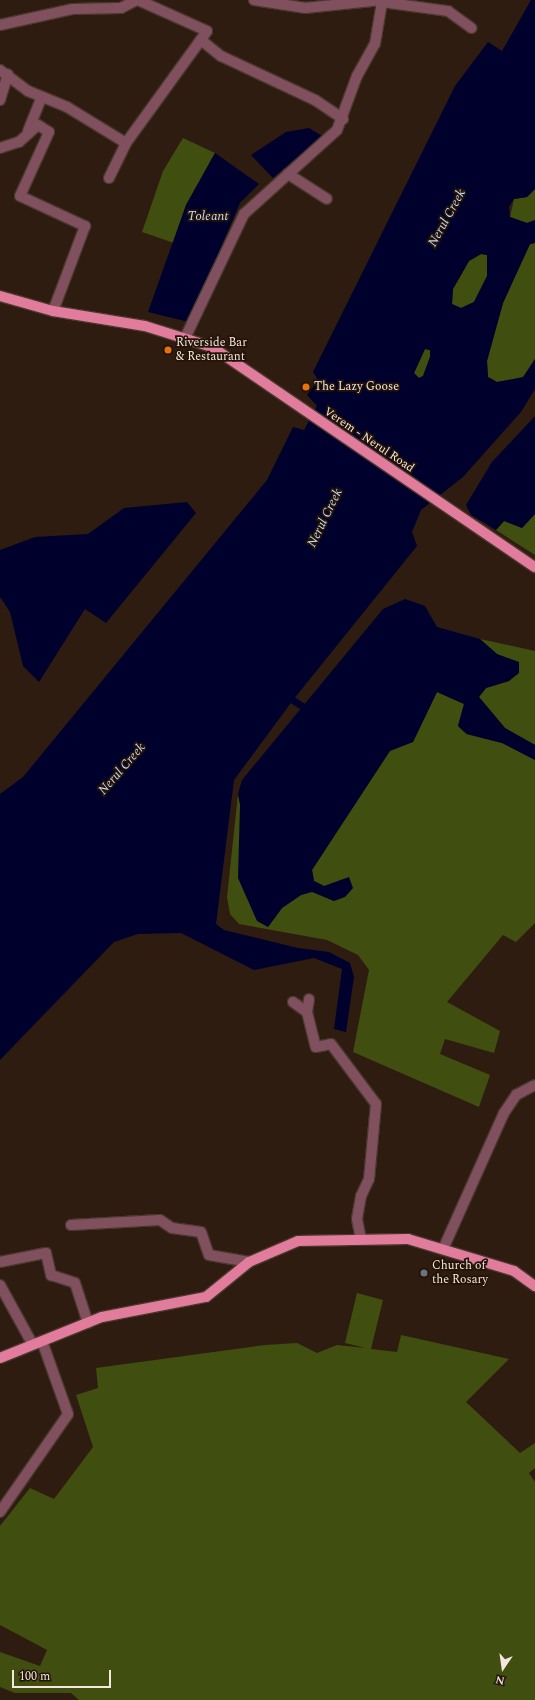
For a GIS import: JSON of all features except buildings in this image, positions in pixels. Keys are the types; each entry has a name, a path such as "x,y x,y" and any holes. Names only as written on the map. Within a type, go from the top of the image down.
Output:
{"main road":[{"name":"Verem - Nerul Road","path":"0,296 53,311 186,336 212,347 292,404 535,567"},
{"path":"0,1358 88,1323 206,1297 249,1262 298,1241 408,1239 444,1247 514,1271 535,1286"}],"street":[{"path":"0,25 73,9 121,8 137,0 207,31 126,143 108,178"},
{"path":"254,0 305,8 382,1 448,11 471,28"},
{"path":"186,336 244,214 337,130 343,119 357,76 375,44 382,1"},
{"path":"201,40 221,56 315,100 343,119"},
{"path":"4,72 28,91 42,97 126,143"},
{"path":"0,100 4,72"},
{"path":"0,148 19,142 28,131 42,97"},
{"path":"28,131 38,125 49,132 20,196 85,226 53,311"},
{"path":"288,174 327,199"},
{"path":"309,999 307,1012 316,1047 331,1044 376,1104 369,1179 361,1196 357,1219 361,1240"},
{"path":"293,1002 307,1012"},
{"path":"444,1247 504,1113 516,1095 535,1084"},
{"path":"71,1225 160,1220 172,1228 201,1232 210,1255 249,1262"},
{"path":"0,1262 46,1253 51,1275 75,1283 88,1323"},
{"path":"0,1285 37,1343 68,1414 0,1512"}],"green space":[{"path":"183,138 215,153 186,205 174,243 142,232 163,171"},
{"path":"535,189 535,220 527,223 510,217 514,199 527,197"},
{"path":"535,243 535,359 523,378 497,382 488,377 487,361 503,303 530,244"},
{"path":"481,254 487,255 487,276 474,302 461,308 452,304 453,289 469,261"},
{"path":"448,318 455,318 449,331 444,329"},
{"path":"425,349 430,350 430,357 423,376 419,378 414,373"},
{"path":"535,514 535,555 496,530 504,521 522,528"},
{"path":"480,639 535,651 535,745 505,728 479,697 486,688 509,681 497,654"},
{"path":"437,692 464,704 458,726 466,734 502,743 535,760 535,923 516,942 503,935 447,1002 500,1031 494,1053 445,1039 440,1054 490,1075 479,1107 353,1052 369,970 358,955 327,940 239,924 230,914 227,897 238,794 268,927 282,908 301,895 312,891 334,901 324,886 314,881 312,870 390,750 413,742"},
{"path":"357,1293 383,1300 371,1349 397,1352 401,1335 509,1359 466,1402 520,1453 535,1443 535,1468 529,1473 535,1482 535,1700 79,1700 71,1693 15,1693 0,1687 0,1652 40,1666 47,1650 0,1625 0,1526 30,1488 54,1499 93,1447 76,1395 98,1388 96,1368 265,1345 297,1343 317,1353 337,1345 366,1348 345,1343"}],"water":[{"name":"Nerul Creek","path":"531,0 535,0 535,189 527,197 514,199 509,207 510,217 527,223 535,220 535,243 530,244 503,303 487,361 488,377 497,382 523,377 535,359 535,389 521,412 463,477 421,510 412,532 417,546 293,700 234,780 216,924 224,930 298,948 329,952 350,963 354,977 346,1032 334,1029 342,969 314,958 254,970 181,933 138,934 114,942 0,1060 0,794 23,777 267,480 293,427 304,430 317,406 307,395 318,380 313,372 455,86 488,42 502,51","holes":["481,254 487,255 487,276 474,302 461,308 452,304 453,289 469,261","425,349 430,350 430,357 423,376 419,378 414,373"]},
{"path":"309,128 322,136 273,178 251,155 286,132"},
{"name":"Toleant","path":"215,153 259,184 240,203 189,322 148,312 186,205"},
{"path":"535,416 535,514 522,528 504,521 496,530 471,515 466,505 492,462"},
{"path":"187,502 196,513 106,623 85,609 39,682 23,666 10,612 0,597 0,550 35,537 88,534 124,508"},
{"path":"405,599 425,606 437,627 480,639 497,654 519,662 519,673 509,681 486,688 479,697 505,728 535,745 535,760 502,743 467,734 458,726 464,704 437,692 413,742 390,751 312,870 314,881 324,886 349,877 353,888 345,897 334,901 312,892 301,895 282,908 268,927 257,921 238,878 240,805 238,794 242,780 383,609"}],"waterway":[{"path":"293,700 305,708"}],"place":[{"name":"Riverside Bar & Restaurant","path":"168,350"},
{"name":"The Lazy Goose","path":"306,387"},
{"name":"Church of the Rosary","path":"424,1273"}]}
